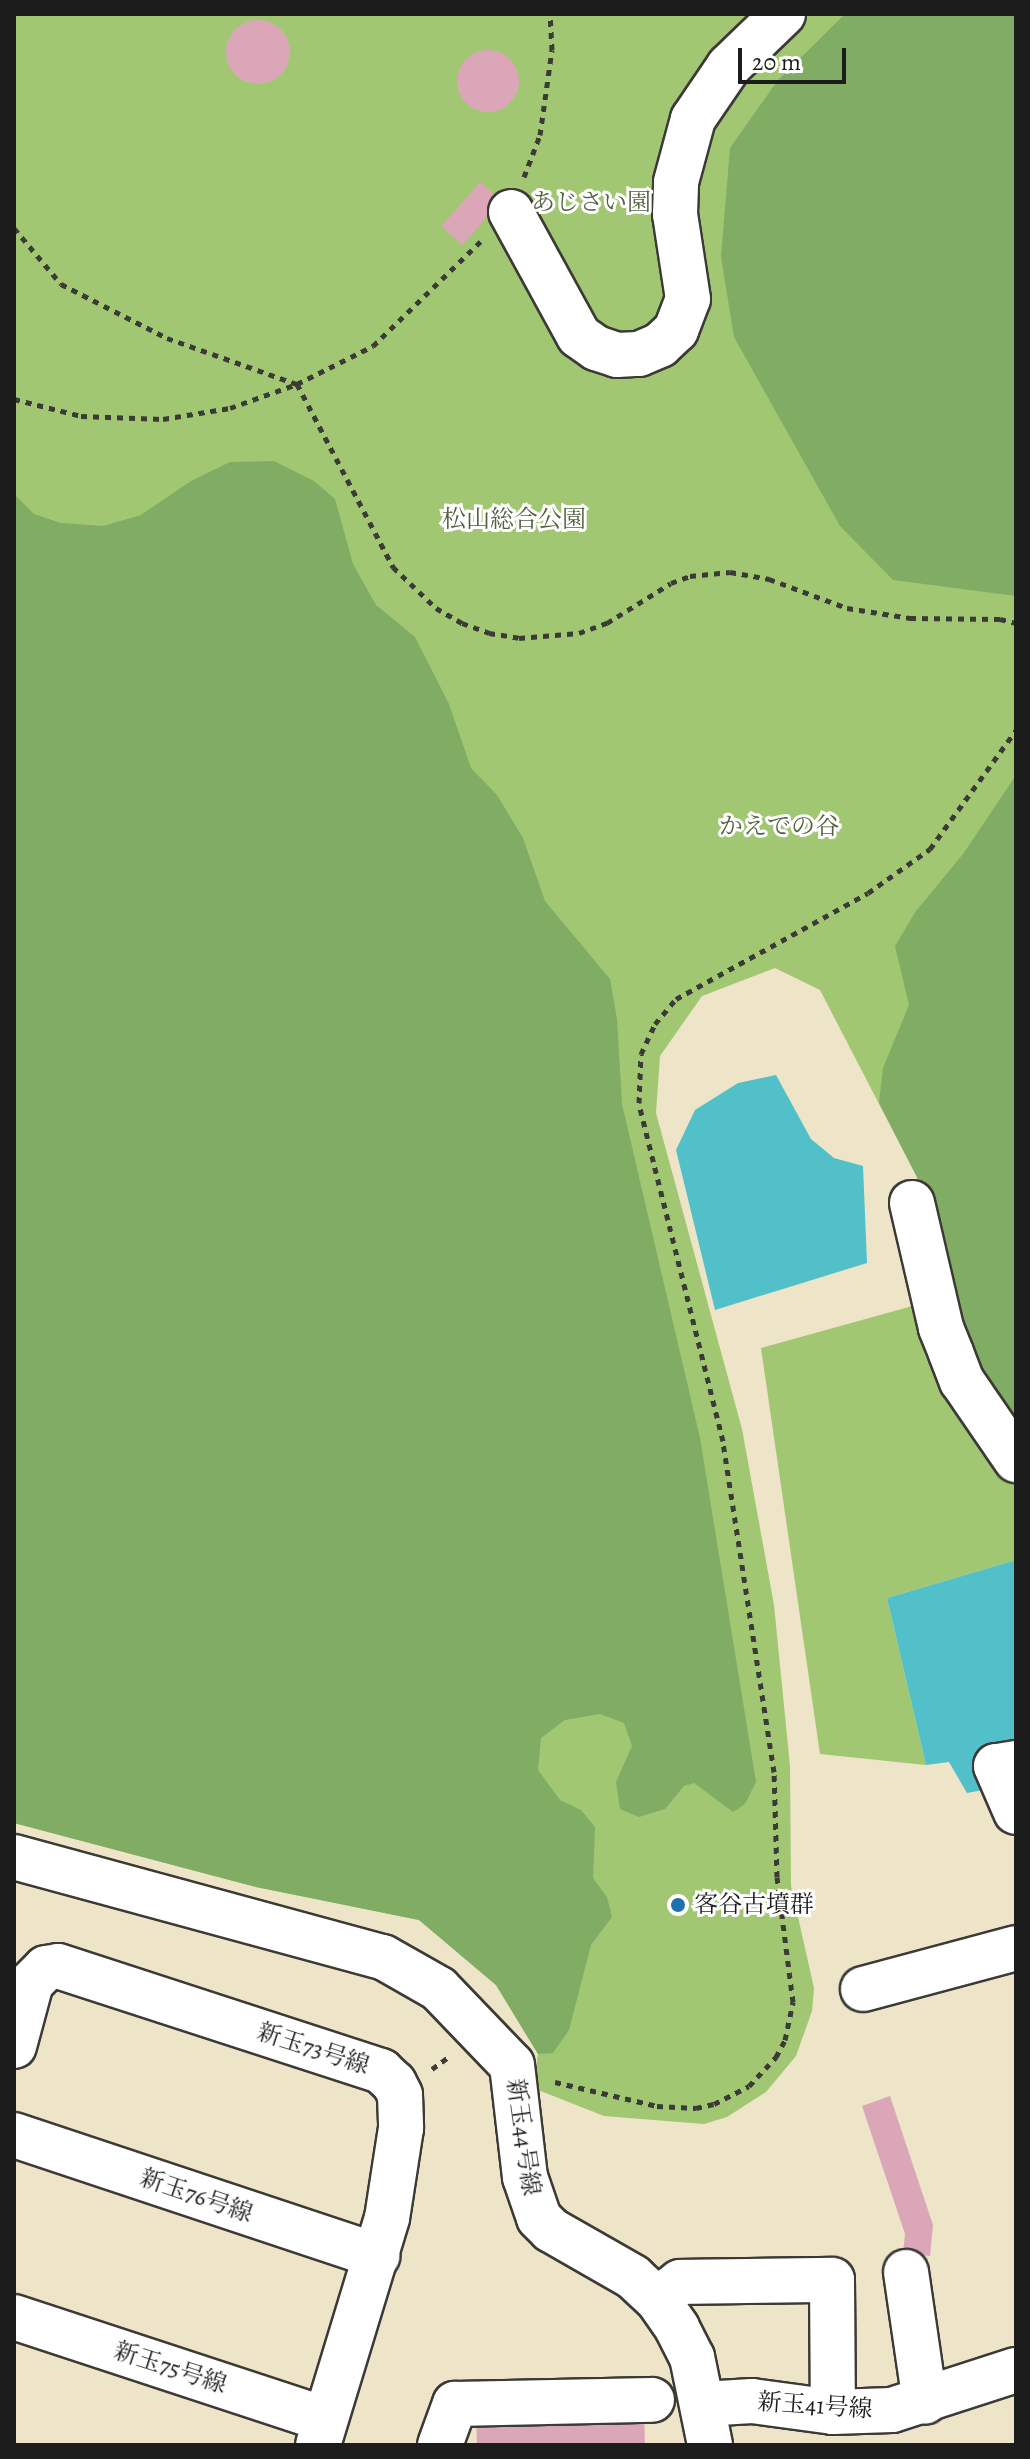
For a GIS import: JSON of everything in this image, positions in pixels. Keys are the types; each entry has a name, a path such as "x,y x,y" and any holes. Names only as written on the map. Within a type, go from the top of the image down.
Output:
{"street":[{"path":"511,212 579,336 596,348 617,355 639,354 660,345 676,330 688,299 675,214 676,182 693,119 729,66 783,14"},
{"path":"912,1203 951,1353 962,1381 1016,1460"},
{"path":"1016,1763 996,1766 1016,1812"},
{"name":"新玉44号線","path":"14,1857 383,1957 439,1989 523,2071 525,2177 539,2218 551,2230 633,2277 657,2299 692,2357 706,2425"},
{"path":"863,1989 1016,1948"},
{"name":"新玉73号線","path":"14,2046 31,1983 37,1973 58,1966 381,2071 400,2095"},
{"path":"322,2432 387,2218 401,2128 400,2095"},
{"name":"新玉76号線","path":"14,2135 377,2256"},
{"path":"906,2272 925,2402"},
{"path":"657,2299 680,2282 832,2280 833,2412"},
{"name":"新玉75号線","path":"14,2317 322,2432"},
{"name":"新玉41号線","path":"706,2425 752,2401 833,2412 892,2410 925,2402 1016,2370"},
{"path":"440,2445 455,2404 652,2400"}],"path":[{"path":"14,399 81,416 163,419 230,408 297,384 373,346 511,212 540,135 552,50 550,14"},
{"path":"14,228 61,284 167,338 297,384 393,567 436,608 489,633 549,638 579,633 607,623 671,583 690,576 730,572 769,579 847,608 910,618 1000,619 1016,623"},
{"path":"523,2071 657,2106 696,2108 714,2104 749,2086 776,2057 785,2040 793,2002 777,1877 774,1772 723,1441 639,1103 641,1054 655,1024 676,999 868,893 930,849 1016,730"},
{"path":"400,2095 481,2030"}],"green space":[{"name":"松山総合公園","path":"14,14 1016,14 1016,1418 984,1384 920,1183 820,990 775,968 702,996 660,1056 656,1113 742,1429 774,1605 790,1766 791,1886 814,1988 812,2011 796,2056 766,2092 727,2117 704,2124 604,2116 533,2088 538,2054 496,1985 419,1920 256,1887 14,1823"},
{"path":"845,14 1016,14 1016,596 893,580 840,526 734,337 721,257 730,148 778,80"},
{"path":"274,461 314,481 335,499 353,564 376,605 415,637 449,704 471,768 497,795 523,838 545,901 610,979 617,1019 622,1104 700,1438 756,1782 745,1804 733,1812 694,1783 684,1786 665,1809 639,1817 620,1809 616,1782 632,1746 624,1723 600,1714 565,1720 541,1738 538,1770 560,1800 581,1810 595,1827 593,1878 607,1897 612,1917 591,1945 569,2030 553,2053 538,2054 496,1985 419,1920 256,1887 14,1823 14,494 34,514 61,523 103,526 141,515 191,481 230,462"},
{"path":"1016,775 1016,1418 984,1384 920,1183 879,1103 883,1068 909,1005 895,946 916,911 963,854"},
{"path":"916,1305 950,1396 1016,1486 1016,1560 887,1598 926,1765 820,1754 761,1348"}],"water":[{"path":"776,1075 811,1139 834,1158 863,1166 867,1263 715,1310 676,1150 695,1110 738,1083"},
{"path":"1016,1560 1016,1784 967,1793 949,1762 926,1765 887,1598"}],"building":[{"path":"258,20 276,26 284,34 290,52 284,70 276,78 258,84 240,78 232,70 226,52 232,34 240,26"},
{"path":"488,50 500,52 510,59 517,69 517,93 510,103 500,110 488,112 476,110 466,103 459,93 457,81 459,69 466,59 476,52"},
{"path":"480,182 501,200 462,245 441,227"},
{"path":"890,2096 933,2225 930,2256 903,2253 905,2234 862,2106"},
{"path":"644,2410 645,2445 477,2445 476,2416"}],"place":[{"name":"客谷古墳群","path":"678,1905"}],"park label":[{"name":"あじさい園","path":"591,203"},
{"name":"かえでの谷","path":"779,827"}]}
